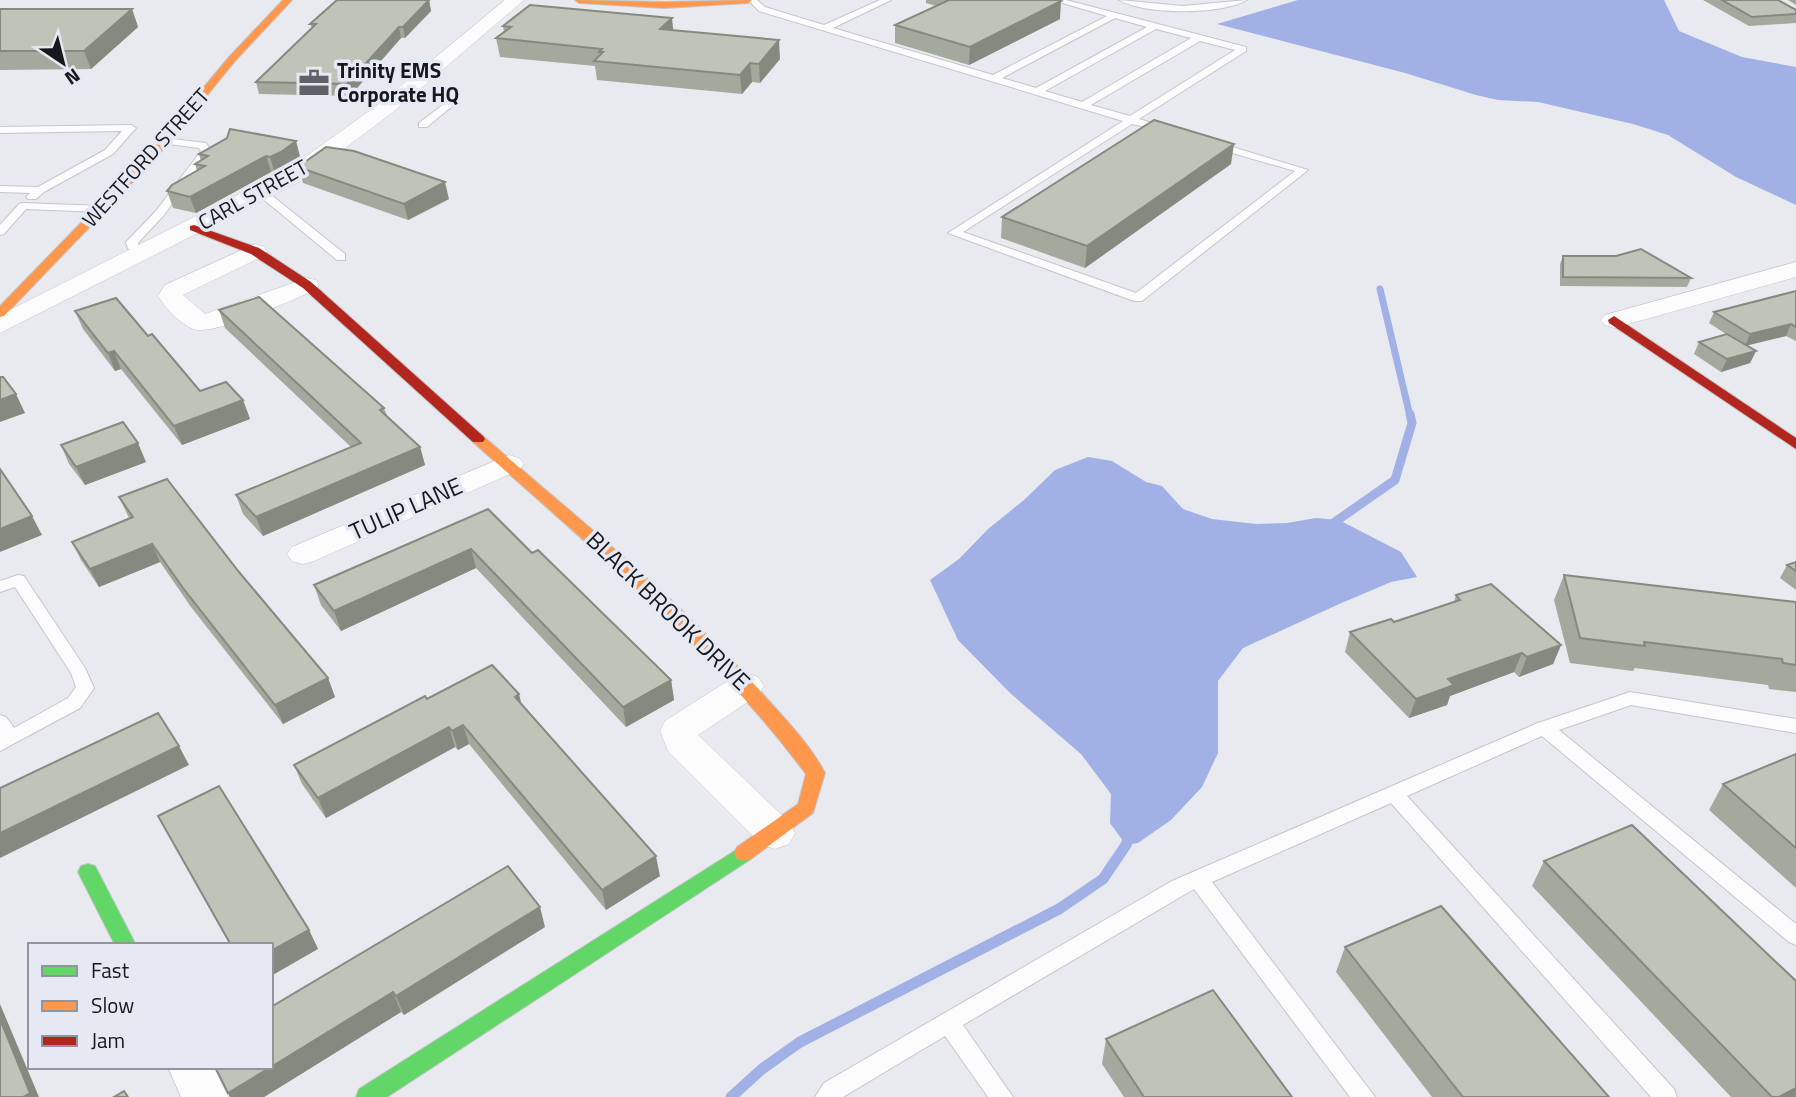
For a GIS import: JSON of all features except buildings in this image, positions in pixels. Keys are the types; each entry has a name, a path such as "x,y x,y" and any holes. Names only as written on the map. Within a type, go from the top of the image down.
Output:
{"street":[{"name":"WESTFORD STREET","path":"0,313 103,209 165,141 232,59 288,0"},
{"name":"CARL STREET","path":"0,326 295,174 386,108 515,0"},
{"path":"579,0 664,5 750,0"},
{"name":"BLACK BROOK DRIVE","path":"194,228 255,251 307,285 710,646 783,726 816,773 806,808 775,833 368,1097"},
{"path":"255,251 174,290 170,296 179,307 200,323 217,320 307,285"},
{"path":"1614,320 1796,270"},
{"path":"1614,320 1796,444"},
{"name":"TULIP LANE","path":"303,554 509,464"},
{"path":"746,686 678,731 681,741 775,833"},
{"path":"88,872 125,943"},
{"path":"191,1069 205,1097"}],"lane":[{"path":"750,0 762,9 1184,136"},
{"path":"825,28 887,0"},
{"path":"1056,0 1243,49 954,233 1139,298 1303,170 1197,139"},
{"path":"1123,0 1164,8 1192,8 1243,0"},
{"path":"995,78 1115,15"},
{"path":"1038,91 1155,26"},
{"path":"1084,105 1200,37"},
{"path":"423,125 451,103"},
{"path":"0,130 131,128 108,152 40,190 0,232"},
{"path":"147,252 132,247 132,242 160,213 206,151 202,145 165,141"},
{"path":"0,188 40,190"},
{"path":"261,192 341,257"},
{"path":"23,206 103,209"},
{"path":"0,587 18,580 79,672 85,688 74,703 5,741 0,722"},
{"path":"826,1097 1179,887 1544,728 1630,698 1796,726"},
{"path":"1544,728 1796,936"},
{"path":"1393,793 1666,1097"},
{"path":"1198,879 1364,1097"},
{"path":"948,1022 1002,1097"}],"water":[{"path":"1298,0 1664,0 1679,31 1742,57 1796,67 1796,205 1736,177 1668,135 1633,124 1538,102 1498,100 1476,95 1405,73 1217,24"},
{"path":"1088,457 1112,461 1146,482 1162,486 1183,509 1212,519 1256,524 1316,518 1339,520 1401,552 1417,577 1391,582 1243,648 1218,681 1218,753 1202,787 1171,820 1138,843 1126,845 1110,823 1111,794 1081,754 1010,693 958,640 930,580 959,559 988,529 1055,470"}],"waterway":[{"path":"1380,289 1410,416"},
{"path":"1332,524 1395,480 1412,423 1410,414"},
{"path":"731,1097 762,1069 800,1042 1059,909 1103,879 1126,845 1130,834"}],"traffic: fast":[{"path":"367,1097 744,853"},
{"path":"88,872 125,943"}],"traffic: slow":[{"path":"0,313 152,156 232,59 288,0"},
{"path":"579,0 664,5 748,0"},
{"path":"478,439 613,557 700,638 780,726 816,773 806,808 744,853"}],"traffic: jam":[{"path":"194,228 255,251 307,285 478,439"},
{"path":"1614,320 1796,445"}],"place":[{"name":"Trinity EMS Corporate HQ","path":"314,83"}]}
